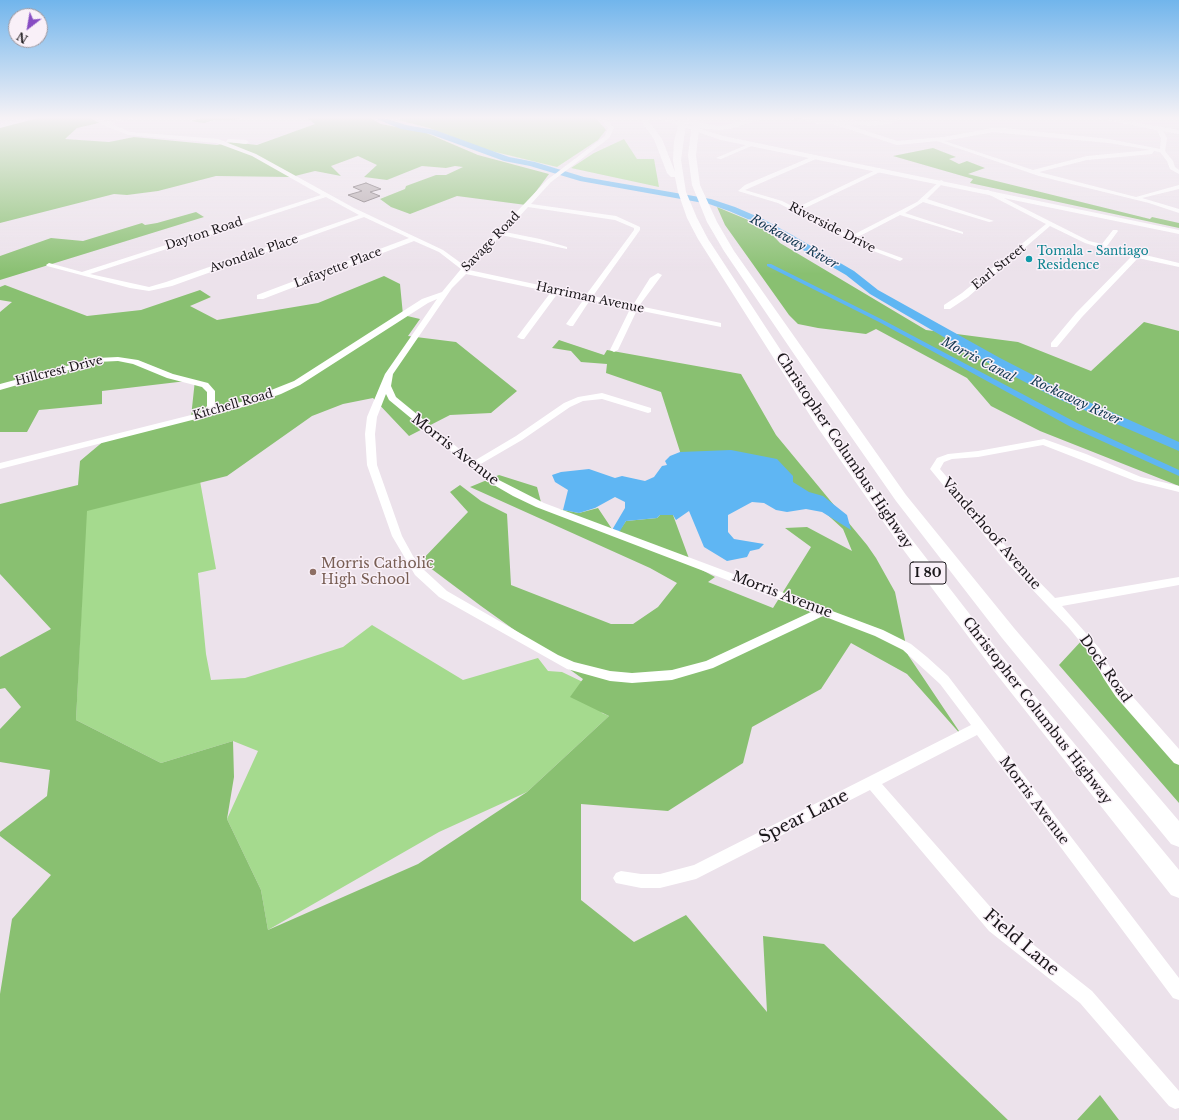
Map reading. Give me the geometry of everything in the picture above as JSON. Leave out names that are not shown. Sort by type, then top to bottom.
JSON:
[{"type":"highway","points":[[670,170],[671,173],[679,178]]},
{"type":"highway","name":"Christopher Columbus Highway","points":[[678,170],[681,189],[687,206],[703,239],[825,428],[901,536],[1004,672],[1179,888]]},
{"type":"highway","name":"Christopher Columbus Highway","points":[[694,170],[700,196],[708,215],[729,251],[901,498],[1052,687],[1179,837]]},
{"type":"main road","points":[[881,170],[1179,232]]},
{"type":"street","points":[[281,170],[364,215],[441,251],[464,270]]},
{"type":"street","name":"Savage Road","points":[[447,290],[464,270],[549,181],[562,170]]},
{"type":"street","name":"Riverside Drive","points":[[784,170],[747,186],[741,191],[780,202],[851,238],[900,259]]},
{"type":"street","points":[[796,210],[879,170]]},
{"type":"street","points":[[1027,170],[1136,198],[1179,211]]},
{"type":"street","points":[[1032,172],[1039,170]]},
{"type":"street","points":[[851,238],[923,200],[941,182]]},
{"type":"street","points":[[1136,198],[1179,187]]},
{"type":"street","points":[[986,191],[1050,224],[1103,247],[1179,265]]},
{"type":"street","name":"Dayton Road","points":[[82,274],[326,195]]},
{"type":"street","points":[[923,200],[990,221]]},
{"type":"street","points":[[527,205],[606,216],[627,222],[637,227],[637,230],[623,247],[570,324]]},
{"type":"street","points":[[899,214],[961,234]]},
{"type":"street","name":"Avondale Place","points":[[82,274],[142,289],[149,289],[169,284],[364,215]]},
{"type":"street","name":"Earl Street","points":[[947,307],[1050,224]]},
{"type":"street","points":[[1103,247],[1115,231]]},
{"type":"street","points":[[500,233],[538,240],[565,248]]},
{"type":"street","name":"Lafayette Place","points":[[260,297],[415,238]]},
{"type":"street","points":[[1054,345],[1079,315],[1136,256]]},
{"type":"street","points":[[49,265],[82,274]]},
{"type":"street","name":"Harriman Avenue","points":[[464,270],[718,325]]},
{"type":"street","points":[[614,350],[635,307],[658,275]]},
{"type":"street","points":[[447,290],[391,371],[373,411],[370,434],[372,464],[397,536],[409,558],[419,572],[443,594],[554,658],[578,668],[610,676],[632,678],[672,675],[709,665],[824,611]]},
{"type":"street","name":"Kitchell Road","points":[[0,466],[267,397],[289,387],[425,301],[447,290]]},
{"type":"street","points":[[521,337],[556,290]]},
{"type":"street","name":"Hillcrest Drive","points":[[0,386],[76,365],[108,359],[123,359],[135,362],[170,376],[205,385],[211,391],[211,412]]},
{"type":"street","name":"Morris Avenue","points":[[387,380],[388,391],[397,404],[473,465],[502,486],[540,505],[824,611],[879,633],[907,647],[944,680],[1179,992]]},
{"type":"street","points":[[473,465],[519,438],[567,405],[581,399],[595,396],[616,399],[648,410]]},
{"type":"street","name":"Vanderhoof Avenue","points":[[1053,603],[1012,560],[936,471],[937,464],[940,460],[951,456],[978,454],[1044,442],[1138,479],[1179,489]]},
{"type":"street","points":[[1053,603],[1179,581]]},
{"type":"street","name":"Dock Road","points":[[1053,603],[1096,652],[1108,675],[1120,693],[1179,759]]},
{"type":"street","name":"Spear Lane","points":[[621,878],[641,881],[660,880],[696,872],[980,727]]},
{"type":"street","name":"Field Lane","points":[[872,782],[995,925],[1086,997],[1175,1100]]},
{"type":"green space","points":[[0,170],[335,170],[341,176],[315,171],[291,177],[216,176],[158,191],[127,195],[114,194],[0,223]]},
{"type":"green space","points":[[371,170],[411,170],[387,180],[364,177]]},
{"type":"green space","points":[[456,170],[535,170],[549,174],[526,205],[457,196],[410,214],[391,207],[380,199],[405,189],[406,186],[436,175],[446,175]]},
{"type":"green space","points":[[581,170],[656,170],[659,187]]},
{"type":"green space","points":[[943,170],[979,170],[968,174],[1150,219],[1152,217],[1179,223],[1179,228],[970,183],[973,179]]},
{"type":"green space","points":[[717,207],[765,227],[780,243],[926,330],[1018,342],[1091,371],[1144,322],[1179,331],[1179,486],[1040,431],[991,406],[967,378],[876,329],[866,334],[798,324],[789,315],[725,225]]},
{"type":"green space","points":[[196,212],[204,217],[0,280],[0,256],[51,238],[83,241],[142,223],[145,225],[157,223]]},
{"type":"green space","points":[[384,276],[400,284],[403,315],[420,319],[408,336],[456,342],[517,391],[491,413],[450,415],[409,436],[373,398],[343,404],[312,416],[227,476],[87,511],[76,720],[161,763],[233,741],[234,777],[227,819],[261,890],[268,930],[418,864],[527,792],[609,716],[570,697],[583,679],[421,561],[468,512],[450,492],[460,485],[481,501],[507,514],[511,585],[611,624],[633,624],[658,607],[677,583],[650,568],[470,487],[499,475],[537,487],[542,506],[579,513],[598,508],[612,529],[619,531],[626,521],[657,518],[660,515],[673,515],[691,564],[715,577],[708,582],[773,608],[811,547],[785,528],[807,527],[852,551],[843,529],[819,507],[683,461],[661,392],[606,373],[607,364],[581,362],[571,351],[552,348],[559,340],[604,355],[607,350],[741,374],[776,435],[867,545],[876,558],[895,592],[908,655],[963,737],[907,674],[851,643],[821,689],[752,727],[743,763],[668,811],[581,804],[581,900],[634,942],[686,915],[767,1012],[763,936],[824,944],[1008,1120],[0,1120],[0,994],[12,919],[51,875],[0,836],[0,832],[47,796],[50,770],[0,762],[0,729],[21,707],[5,688],[0,689],[0,657],[51,629],[0,574],[0,504],[78,485],[80,461],[105,440],[191,417],[195,380],[102,391],[102,404],[39,410],[27,432],[0,432],[0,312],[12,302],[0,300],[0,287],[5,285],[87,316],[141,310],[200,290],[211,297],[190,306],[217,320],[318,303]]},
{"type":"green space","points":[[200,481],[216,569],[198,573],[206,654],[211,680],[245,678],[343,647],[372,625],[463,680],[538,658],[548,671],[562,672],[587,684],[602,713],[609,716],[527,792],[439,832],[268,930],[261,890],[227,819],[258,751],[233,741],[161,763],[76,720],[86,510]]},
{"type":"green space","points":[[1084,638],[1119,687],[1179,751],[1179,803],[1059,665]]},
{"type":"green space","points":[[1100,1095],[1119,1120],[1077,1120]]},
{"type":"water","points":[[731,450],[777,459],[793,476],[793,482],[809,492],[823,496],[847,515],[851,530],[822,512],[806,509],[787,512],[776,510],[764,503],[752,502],[728,515],[728,532],[734,539],[764,544],[759,549],[750,551],[747,557],[727,561],[704,547],[689,511],[676,520],[673,515],[660,515],[657,518],[626,521],[620,531],[612,530],[625,508],[625,502],[615,497],[595,508],[579,513],[563,510],[568,490],[555,482],[552,475],[561,472],[589,469],[615,478],[622,476],[645,481],[654,477],[662,466],[667,465],[665,461],[670,456],[680,452]]},
{"type":"building","points":[[366,183],[381,189],[370,192],[380,196],[364,202],[348,195],[362,191],[353,187]]},
{"type":"waterway","name":"Rockaway River","points":[[553,170],[583,179],[711,202],[760,221],[850,273],[874,292],[995,361],[1059,394],[1179,447]]},
{"type":"waterway","name":"Morris Canal","points":[[769,265],[881,321],[1074,425],[1179,473]]},
{"type":"place","name":"Tomala - Santiago Residence","points":[[1029,259]]},
{"type":"place","name":"Morris Catholic High School","points":[[313,572]]}]
